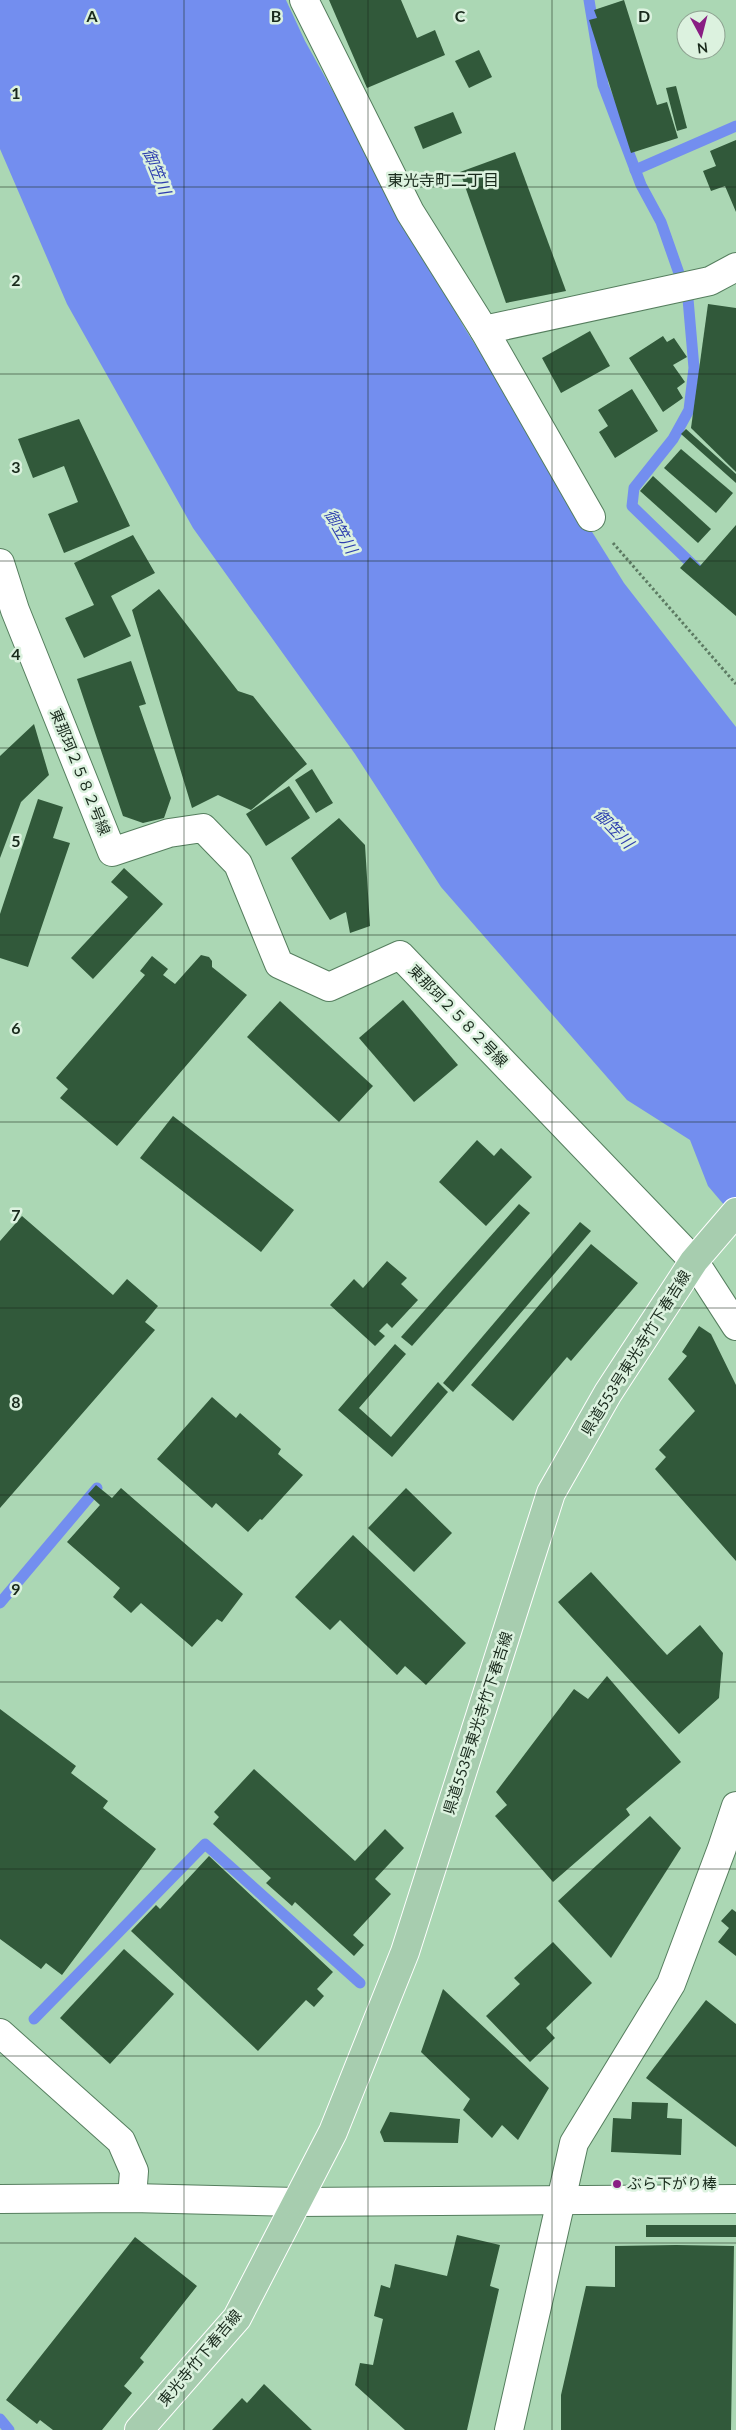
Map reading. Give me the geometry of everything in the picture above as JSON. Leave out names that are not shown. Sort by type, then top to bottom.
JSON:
[{"type":"main road","name":"県道553号東光寺竹下春吉線","points":[[297,2202],[332,2132],[404,1952],[551,1493],[608,1393],[694,1261],[736,1212]]},
{"type":"main road","name":"東光寺竹下春吉線","points":[[139,2430],[237,2318],[297,2202]]},
{"type":"street","points":[[304,0],[410,212],[484,330],[591,517]]},
{"type":"street","points":[[484,330],[710,281],[736,267]]},
{"type":"street","points":[[0,563],[7,617]]},
{"type":"street","name":"東那珂２５８２号線","points":[[7,617],[112,852],[169,833],[203,828],[238,864],[279,964],[329,987],[400,955],[694,1261]]},
{"type":"street","points":[[694,1261],[736,1326]]},
{"type":"street","points":[[509,2430],[574,2143],[671,1984],[736,1806]]},
{"type":"street","points":[[0,2033],[121,2141],[134,2171],[132,2198]]},
{"type":"street","points":[[0,2199],[132,2198],[297,2202],[736,2199]]},
{"type":"path","points":[[591,517],[736,684]]},
{"type":"water","name":"御笠川","points":[[0,0],[286,0],[305,41],[464,327],[624,583],[736,727],[736,1219],[708,1186],[690,1140],[627,1100],[441,887],[355,754],[193,528],[67,304],[0,149]]},
{"type":"building","points":[[329,0],[401,0],[417,38],[435,30],[445,55],[367,88]]},
{"type":"building","points":[[624,0],[657,105],[667,102],[678,138],[631,153],[589,20],[597,18],[594,10]]},
{"type":"building","points":[[479,50],[492,77],[469,88],[455,61]]},
{"type":"building","points":[[676,86],[687,128],[677,131],[666,88]]},
{"type":"building","points":[[453,112],[462,133],[423,149],[414,127]]},
{"type":"building","points":[[736,140],[736,212],[725,186],[711,191],[703,171],[716,166],[710,151]]},
{"type":"building","points":[[515,152],[566,291],[506,303],[460,172]]},
{"type":"building","points":[[708,304],[736,308],[736,472],[691,428]]},
{"type":"building","points":[[590,331],[610,366],[561,393],[542,358]]},
{"type":"building","points":[[663,336],[667,342],[674,338],[687,357],[673,365],[685,382],[677,388],[683,398],[663,412],[629,358]]},
{"type":"building","points":[[632,389],[658,431],[615,458],[599,432],[608,426],[598,410]]},
{"type":"building","points":[[79,419],[130,526],[64,553],[48,514],[78,502],[64,466],[33,478],[18,439]]},
{"type":"building","points":[[686,429],[736,474],[736,483],[681,434]]},
{"type":"building","points":[[681,449],[733,493],[716,513],[664,468]]},
{"type":"building","points":[[653,476],[711,529],[698,543],[640,491]]},
{"type":"building","points":[[736,525],[736,616],[680,568],[690,557],[700,566]]},
{"type":"building","points":[[133,535],[155,573],[111,596],[131,636],[84,658],[65,618],[94,605],[74,563]]},
{"type":"building","points":[[159,589],[238,691],[253,696],[307,764],[251,810],[218,795],[192,808],[132,610]]},
{"type":"building","points":[[131,661],[146,704],[139,706],[171,798],[164,818],[143,823],[123,816],[77,679]]},
{"type":"building","points":[[34,724],[49,775],[21,802],[0,858],[0,756]]},
{"type":"building","points":[[312,769],[333,803],[316,813],[295,780]]},
{"type":"building","points":[[289,786],[310,818],[266,846],[246,814]]},
{"type":"building","points":[[38,799],[63,807],[53,838],[70,843],[28,967],[0,958],[0,914]]},
{"type":"building","points":[[339,818],[365,845],[370,926],[350,933],[346,912],[330,920],[291,858]]},
{"type":"building","points":[[124,868],[163,904],[93,979],[71,958],[128,897],[111,882]]},
{"type":"building","points":[[201,955],[209,957],[212,961],[212,967],[247,995],[117,1146],[60,1098],[68,1089],[56,1078],[145,975],[140,971],[152,956],[168,969],[163,975],[175,984]]},
{"type":"building","points":[[403,1000],[458,1065],[414,1102],[359,1038]]},
{"type":"building","points":[[280,1001],[373,1086],[339,1122],[247,1037]]},
{"type":"building","points":[[173,1116],[294,1210],[261,1252],[140,1158]]},
{"type":"building","points":[[477,1140],[494,1156],[501,1148],[532,1177],[486,1226],[439,1182]]},
{"type":"building","points":[[519,1204],[530,1213],[412,1346],[401,1337]]},
{"type":"building","points":[[22,1216],[113,1295],[127,1279],[158,1306],[145,1322],[155,1330],[0,1508],[0,1241]]},
{"type":"building","points":[[580,1222],[591,1231],[453,1392],[443,1383]]},
{"type":"building","points":[[591,1244],[638,1283],[571,1361],[567,1357],[513,1421],[471,1385]]},
{"type":"building","points":[[387,1261],[407,1278],[401,1284],[418,1300],[392,1328],[387,1323],[379,1331],[385,1336],[375,1346],[330,1305],[354,1279],[363,1288]]},
{"type":"building","points":[[699,1326],[711,1334],[736,1385],[736,1561],[655,1469],[666,1457],[659,1450],[695,1411],[668,1379],[687,1356],[682,1352]]},
{"type":"building","points":[[395,1344],[406,1354],[359,1408],[391,1437],[438,1382],[448,1392],[392,1457],[338,1410]]},
{"type":"building","points":[[212,1397],[236,1418],[240,1413],[281,1449],[278,1454],[303,1475],[262,1520],[260,1519],[248,1532],[216,1503],[212,1508],[157,1459]]},
{"type":"building","points":[[96,1485],[112,1498],[121,1488],[243,1594],[222,1622],[217,1619],[192,1647],[141,1603],[131,1613],[113,1597],[120,1588],[67,1542],[100,1505],[88,1494]]},
{"type":"building","points":[[406,1488],[452,1533],[414,1572],[368,1528]]},
{"type":"building","points":[[353,1535],[466,1643],[426,1685],[405,1666],[397,1675],[340,1620],[330,1630],[295,1597]]},
{"type":"building","points":[[591,1572],[667,1655],[700,1625],[723,1653],[719,1698],[679,1734],[558,1602]]},
{"type":"building","points":[[607,1676],[681,1762],[626,1809],[630,1815],[553,1882],[495,1816],[507,1805],[496,1792],[574,1689],[588,1699]]},
{"type":"building","points":[[0,1709],[76,1766],[71,1773],[108,1801],[103,1808],[156,1849],[62,1975],[46,1963],[41,1969],[0,1939]]},
{"type":"building","points":[[254,1769],[355,1861],[385,1829],[404,1848],[375,1879],[391,1894],[353,1935],[364,1945],[354,1956],[295,1902],[292,1906],[266,1883],[271,1878],[213,1824],[219,1817],[214,1812]]},
{"type":"building","points":[[650,1816],[681,1848],[611,1958],[558,1901]]},
{"type":"building","points":[[209,1856],[333,1972],[317,1989],[324,1996],[314,2007],[306,2000],[258,2051],[131,1931],[156,1905],[160,1909]]},
{"type":"building","points":[[732,1909],[736,1912],[736,1956],[718,1942],[729,1928],[721,1921]]},
{"type":"building","points":[[553,1942],[592,1983],[546,2028],[555,2038],[530,2062],[486,2016],[520,1984],[514,1978]]},
{"type":"building","points":[[124,1949],[174,1994],[110,2064],[60,2018]]},
{"type":"building","points":[[443,1989],[549,2088],[518,2140],[502,2125],[492,2138],[463,2110],[470,2099],[421,2052]]},
{"type":"building","points":[[706,2000],[736,2024],[736,2147],[646,2078]]},
{"type":"building","points":[[632,2102],[668,2103],[667,2118],[682,2119],[681,2155],[611,2152],[613,2118],[631,2119]]},
{"type":"building","points":[[390,2112],[460,2119],[458,2143],[384,2142],[380,2132]]},
{"type":"building","points":[[646,2225],[736,2225],[736,2237],[646,2237]]},
{"type":"building","points":[[457,2235],[500,2245],[490,2286],[499,2289],[467,2430],[405,2430],[355,2385],[360,2363],[373,2365],[383,2319],[374,2316],[381,2285],[390,2288],[395,2264],[447,2276]]},
{"type":"building","points":[[135,2237],[197,2286],[140,2358],[144,2362],[124,2386],[132,2393],[102,2430],[53,2430],[40,2420],[37,2424],[6,2400]]},
{"type":"building","points":[[615,2246],[734,2246],[731,2430],[561,2430],[561,2395],[586,2286],[615,2287]]},
{"type":"building","points":[[264,2384],[312,2430],[212,2430],[242,2398],[247,2403]]},
{"type":"waterway","points":[[589,0],[603,85],[641,185],[661,222],[688,299],[694,368],[689,410],[673,439],[634,488],[632,506],[697,569]]},
{"type":"waterway","points":[[635,170],[736,126]]},
{"type":"waterway","points":[[0,1603],[97,1488]]},
{"type":"waterway","points":[[34,2019],[205,1844],[360,1983]]},
{"type":"waterway","points":[[0,2419],[9,2430]]},
{"type":"place","name":"ぶら下がり棒","points":[[617,2184]]},
{"type":"district","name":"東光寺町二丁目","points":[[443,180]]}]
